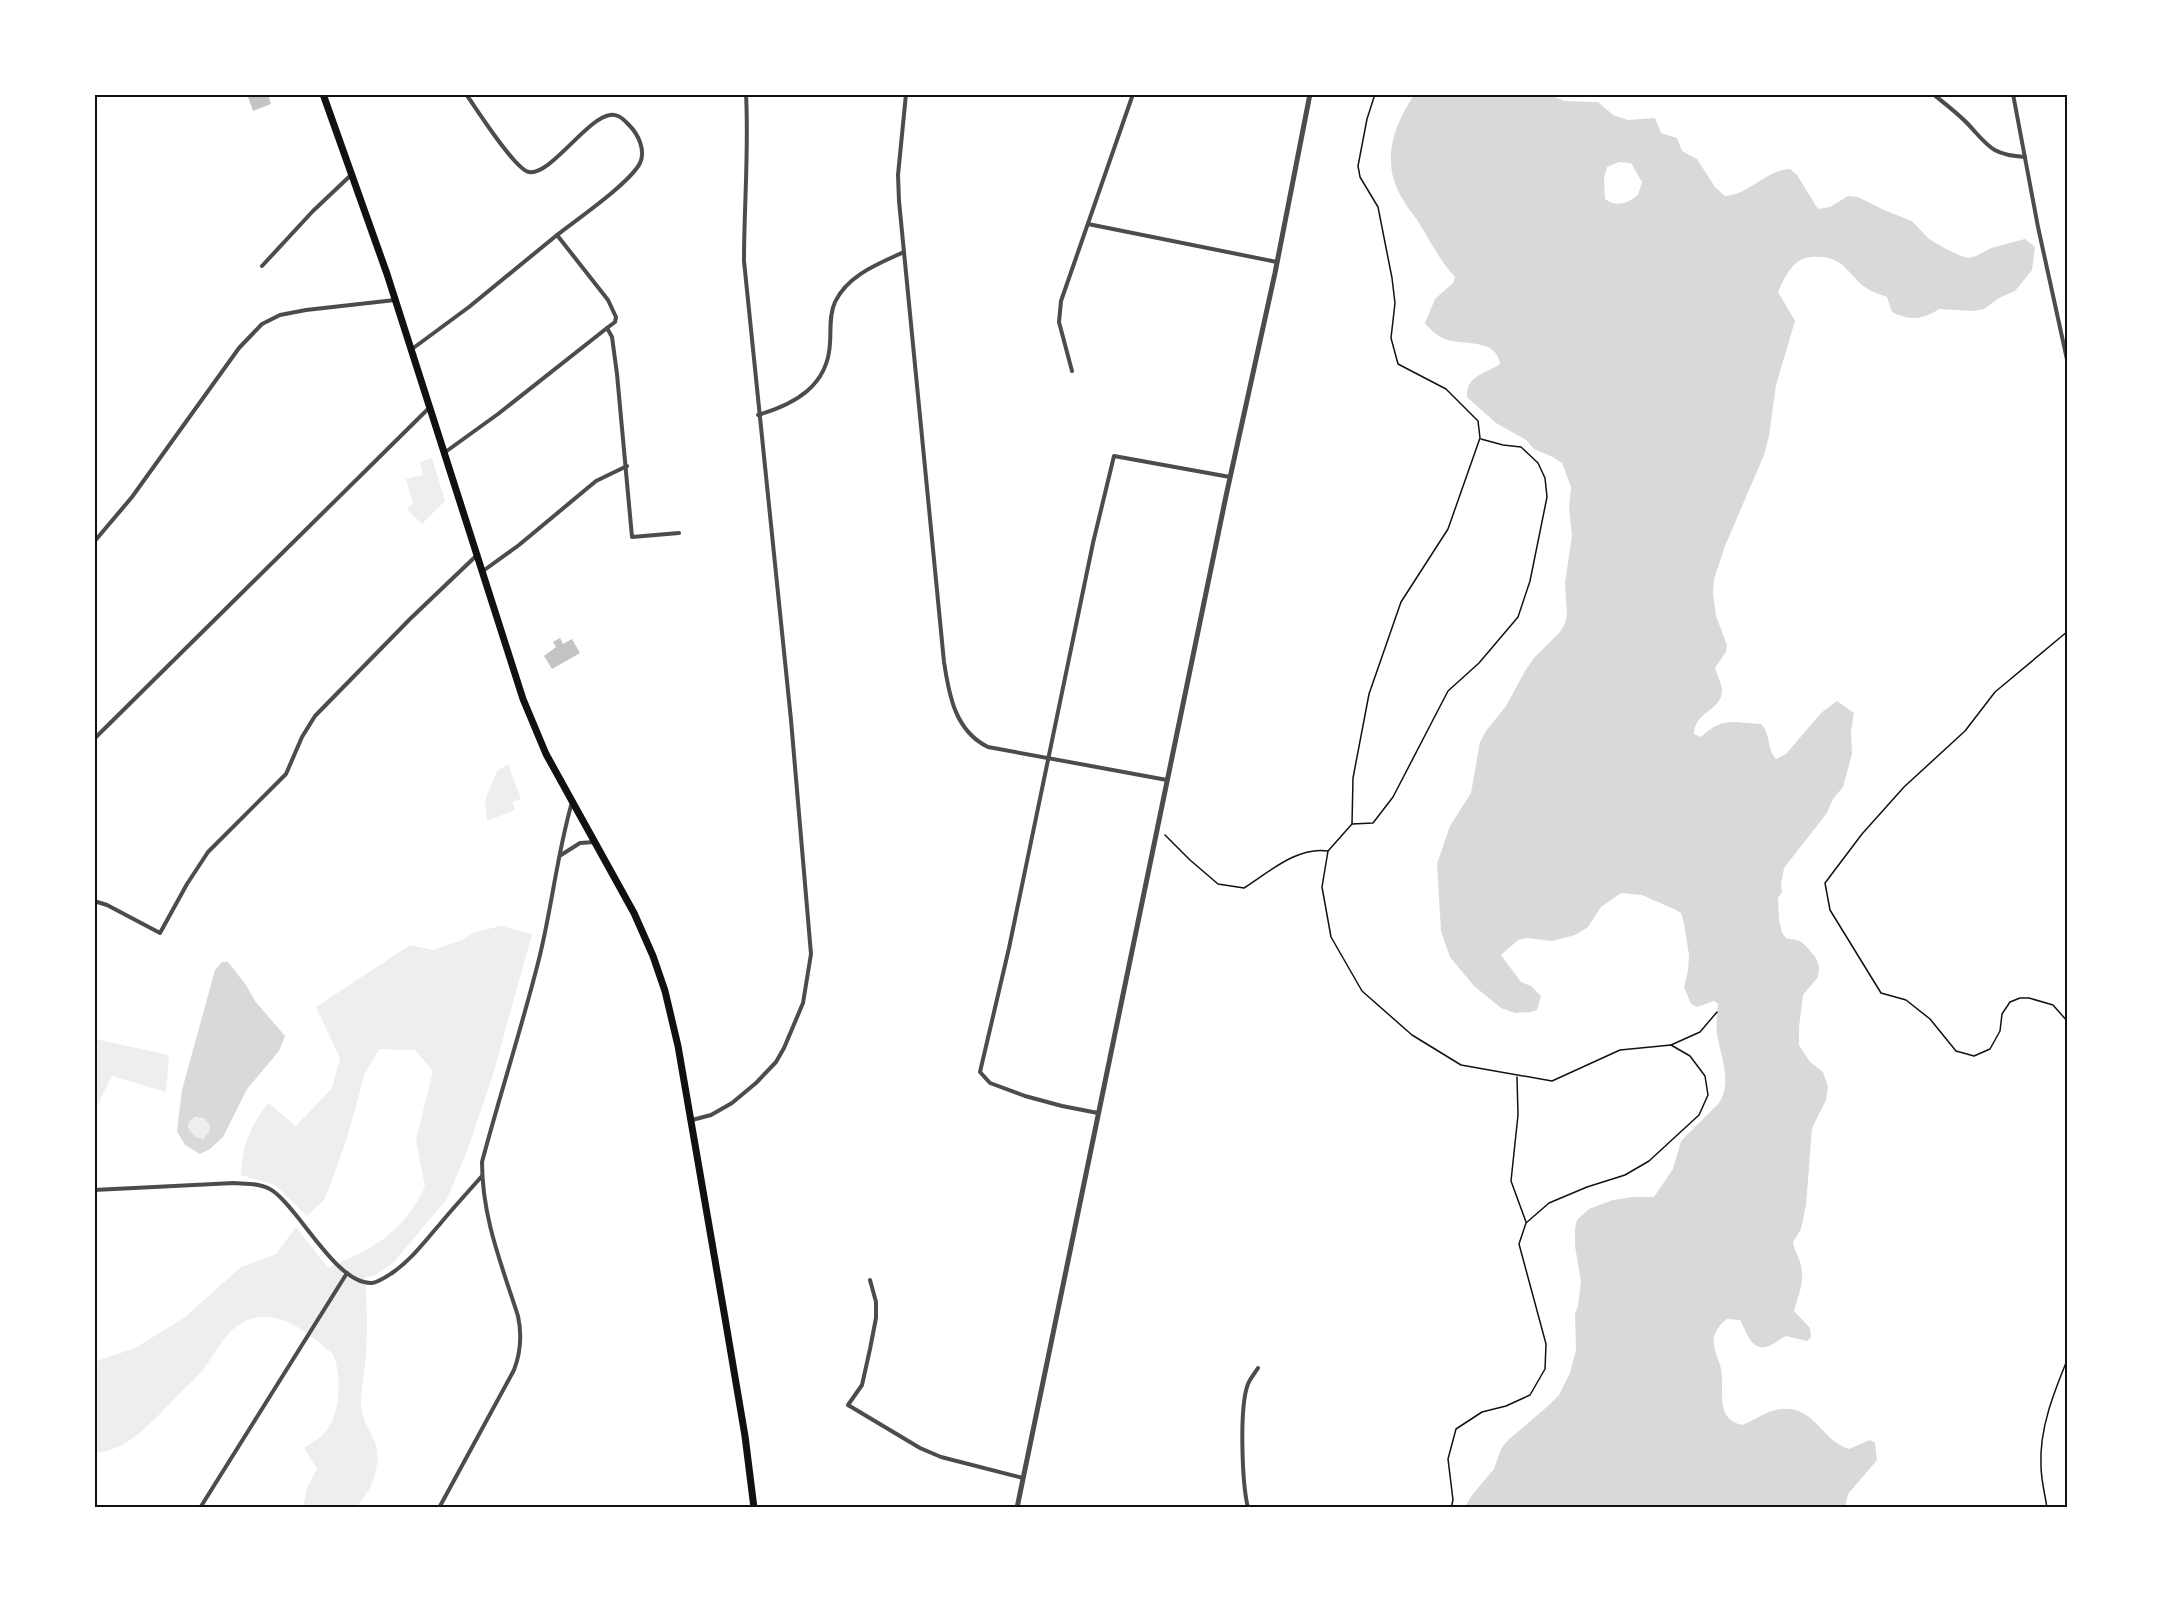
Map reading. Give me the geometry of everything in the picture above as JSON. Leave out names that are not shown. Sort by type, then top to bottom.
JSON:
[{"type":"main road","points":[[323,94],[395,300],[523,699],[546,754],[634,913],[665,991],[678,1045],[691,1120],[740,1406],[754,1508]]},
{"type":"street","points":[[411,350],[469,307],[622,183],[635,170],[642,156],[639,137],[618,115],[610,115],[592,126],[554,160],[538,170],[526,172],[509,155],[466,94]]},
{"type":"street","points":[[691,1120],[711,1115],[732,1103],[776,1062],[803,1003],[811,954],[791,720],[744,261],[748,120],[746,94]]},
{"type":"street","points":[[906,94],[898,189],[944,662],[950,698],[964,728],[983,745],[996,750],[1048,757],[1167,780]]},
{"type":"street","points":[[1072,371],[1061,330],[1059,308],[1133,94]]},
{"type":"street","points":[[1017,1508],[1310,94]]},
{"type":"street","points":[[1933,94],[1966,122],[1984,144],[2010,156],[2025,157]]},
{"type":"street","points":[[2013,94],[2067,364]]},
{"type":"street","points":[[262,266],[313,211],[352,174]]},
{"type":"street","points":[[1088,224],[1277,262]]},
{"type":"street","points":[[444,453],[498,414],[615,322],[616,317],[608,300],[557,235]]},
{"type":"street","points":[[758,415],[793,402],[813,387],[823,372],[829,356],[831,315],[834,303],[858,275],[904,252]]},
{"type":"street","points":[[95,540],[132,498],[239,348],[262,324],[280,315],[306,310],[395,300]]},
{"type":"street","points":[[607,328],[612,337],[627,466],[632,537],[680,533]]},
{"type":"street","points":[[94,739],[429,407]]},
{"type":"street","points":[[1099,1113],[1062,1107],[1025,1096],[990,1083],[980,1072],[1010,948],[1093,543],[1114,456],[1230,477]]},
{"type":"street","points":[[482,572],[519,545],[596,481],[627,466]]},
{"type":"street","points":[[94,901],[108,905],[160,933],[208,852],[286,774],[302,737],[315,716],[410,619],[477,556]]},
{"type":"street","points":[[439,1508],[514,1370],[521,1348],[518,1316],[485,1211],[482,1162],[539,958],[563,835],[572,802]]},
{"type":"street","points":[[560,855],[579,843],[595,842]]},
{"type":"street","points":[[94,1190],[234,1183],[267,1188],[274,1191],[287,1204],[331,1258],[347,1273],[359,1280],[373,1283],[393,1273],[426,1241],[482,1176]]},
{"type":"street","points":[[200,1508],[347,1273]]},
{"type":"street","points":[[870,1280],[876,1302],[876,1318],[862,1385],[848,1405],[920,1448],[941,1457],[1023,1478]]},
{"type":"street","points":[[1248,1508],[1244,1486],[1244,1415],[1248,1384],[1258,1368]]},
{"type":"path","points":[[1375,94],[1366,119],[1358,166],[1360,177],[1378,207],[1395,303],[1391,338],[1398,364],[1446,389],[1479,421],[1480,438],[1448,529],[1401,603],[1369,694],[1353,778],[1352,824],[1328,851],[1322,887],[1331,937],[1362,991],[1412,1035],[1461,1065],[1552,1081],[1620,1050],[1671,1045],[1700,1032],[1717,1012]]},
{"type":"path","points":[[1352,824],[1373,823],[1393,797],[1448,691],[1479,663],[1518,617],[1530,581],[1547,497],[1545,478],[1538,463],[1521,447],[1503,445],[1480,438]]},
{"type":"path","points":[[2067,631],[1995,692],[1965,731],[1904,787],[1869,826],[1825,884],[1830,910],[1881,993],[1906,1000],[1930,1019],[1956,1051],[1974,1056],[1990,1049],[2000,1030],[2002,1014],[2010,1002],[2020,998],[2053,1005],[2067,1022]]},
{"type":"path","points":[[1165,834],[1218,884],[1245,888],[1290,859],[1316,850],[1328,851]]},
{"type":"path","points":[[1451,1508],[1453,1500],[1448,1460],[1456,1429],[1482,1412],[1506,1406],[1530,1395],[1545,1370],[1546,1344],[1519,1244],[1526,1223],[1549,1203],[1587,1187],[1625,1175],[1650,1161],[1699,1115],[1708,1095],[1706,1076],[1690,1056],[1671,1045]]},
{"type":"path","points":[[1517,1075],[1518,1114],[1511,1181],[1526,1223]]},
{"type":"path","points":[[2047,1508],[2041,1465],[2043,1437],[2050,1403],[2067,1358]]},
{"type":"shaded area","points":[[1547,94],[1565,101],[1598,102],[1613,115],[1628,120],[1655,118],[1661,133],[1677,138],[1682,151],[1697,159],[1715,187],[1725,196],[1742,192],[1781,170],[1790,169],[1797,175],[1818,209],[1830,207],[1848,196],[1858,197],[1912,221],[1929,239],[1961,256],[1969,258],[1991,248],[2025,239],[2035,247],[2032,270],[2015,291],[1999,298],[1984,309],[1974,311],[1939,309],[1916,318],[1892,312],[1887,297],[1865,287],[1835,260],[1811,257],[1794,265],[1778,292],[1795,321],[1776,385],[1769,436],[1764,455],[1725,546],[1714,579],[1713,594],[1716,616],[1727,645],[1726,652],[1715,668],[1722,691],[1717,703],[1698,721],[1694,734],[1701,737],[1716,726],[1729,722],[1761,724],[1776,759],[1786,754],[1821,713],[1837,701],[1854,713],[1851,732],[1852,754],[1843,787],[1833,799],[1827,813],[1784,868],[1782,892],[1778,898],[1782,933],[1786,938],[1800,941],[1806,946],[1816,958],[1819,967],[1818,977],[1803,995],[1799,1045],[1810,1062],[1823,1072],[1828,1087],[1826,1100],[1812,1128],[1806,1205],[1801,1229],[1793,1242],[1802,1272],[1801,1289],[1794,1311],[1810,1328],[1811,1337],[1807,1341],[1786,1336],[1769,1346],[1758,1346],[1750,1340],[1740,1320],[1727,1319],[1717,1329],[1714,1337],[1722,1377],[1722,1402],[1727,1417],[1733,1422],[1742,1425],[1776,1410],[1793,1410],[1811,1418],[1839,1445],[1849,1449],[1870,1440],[1875,1443],[1877,1460],[1848,1494],[1845,1507],[1465,1507],[1494,1469],[1501,1449],[1507,1441],[1559,1395],[1570,1373],[1576,1350],[1575,1314],[1581,1282],[1575,1246],[1577,1220],[1589,1209],[1613,1200],[1654,1197],[1673,1169],[1681,1141],[1719,1103],[1723,1095],[1725,1077],[1717,1033],[1718,1004],[1714,1001],[1697,1007],[1691,1004],[1684,987],[1689,955],[1684,923],[1681,913],[1674,909],[1642,895],[1621,893],[1601,907],[1588,927],[1575,935],[1552,941],[1527,938],[1518,940],[1501,955],[1521,982],[1531,986],[1541,996],[1537,1010],[1531,1012],[1515,1013],[1501,1008],[1474,986],[1450,957],[1441,931],[1437,864],[1450,826],[1471,793],[1480,742],[1506,706],[1534,658],[1560,632],[1565,623],[1567,615],[1565,583],[1572,535],[1569,508],[1571,487],[1562,463],[1534,449],[1526,440],[1496,423],[1467,397],[1473,380],[1500,364],[1493,350],[1480,344],[1445,339],[1425,323],[1435,299],[1453,283],[1455,277],[1441,260],[1406,205],[1392,174],[1391,160],[1395,134],[1414,95]],"holes":[[[1619,162],[1631,163],[1642,182],[1638,195],[1618,204],[1605,199],[1604,178],[1607,167]]]},
{"type":"shaded area","points":[[432,458],[445,501],[422,524],[407,509],[413,504],[406,479],[423,475],[420,462]]},
{"type":"shaded area","points":[[508,764],[521,799],[512,802],[515,810],[487,821],[485,800],[497,771]]},
{"type":"shaded area","points":[[501,926],[532,934],[492,1078],[467,1151],[447,1199],[393,1263],[374,1276],[365,1277],[367,1344],[361,1405],[378,1455],[373,1481],[360,1502],[356,1507],[303,1507],[307,1488],[317,1469],[304,1448],[321,1436],[331,1423],[337,1404],[338,1373],[333,1354],[321,1344],[296,1326],[270,1317],[256,1317],[243,1322],[229,1333],[198,1375],[140,1433],[118,1447],[95,1453],[94,1354],[97,1361],[135,1348],[184,1318],[241,1267],[276,1254],[296,1227],[328,1268],[373,1246],[407,1217],[425,1187],[416,1140],[433,1071],[415,1050],[379,1049],[365,1073],[347,1138],[324,1200],[307,1216],[275,1185],[241,1175],[245,1145],[256,1120],[268,1103],[296,1126],[332,1088],[340,1058],[316,1007],[410,945],[433,950],[462,940],[475,932]]},
{"type":"shaded area","points":[[222,962],[228,962],[255,1001],[285,1036],[279,1051],[247,1089],[223,1137],[210,1149],[200,1154],[185,1145],[177,1131],[182,1090],[215,970]],"holes":[[[195,1117],[204,1118],[210,1125],[209,1132],[203,1139],[195,1137],[188,1128],[189,1122]]]},
{"type":"shaded area","points":[[95,1039],[169,1055],[166,1092],[112,1076],[95,1110]]},
{"type":"shaded area","points":[[199,1117],[207,1120],[210,1128],[207,1136],[199,1139],[191,1136],[188,1128],[191,1120]]},
{"type":"building","points":[[247,94],[268,94],[271,104],[253,111]]},
{"type":"building","points":[[560,638],[563,644],[572,639],[580,653],[552,669],[544,656],[556,647],[553,642]]}]
